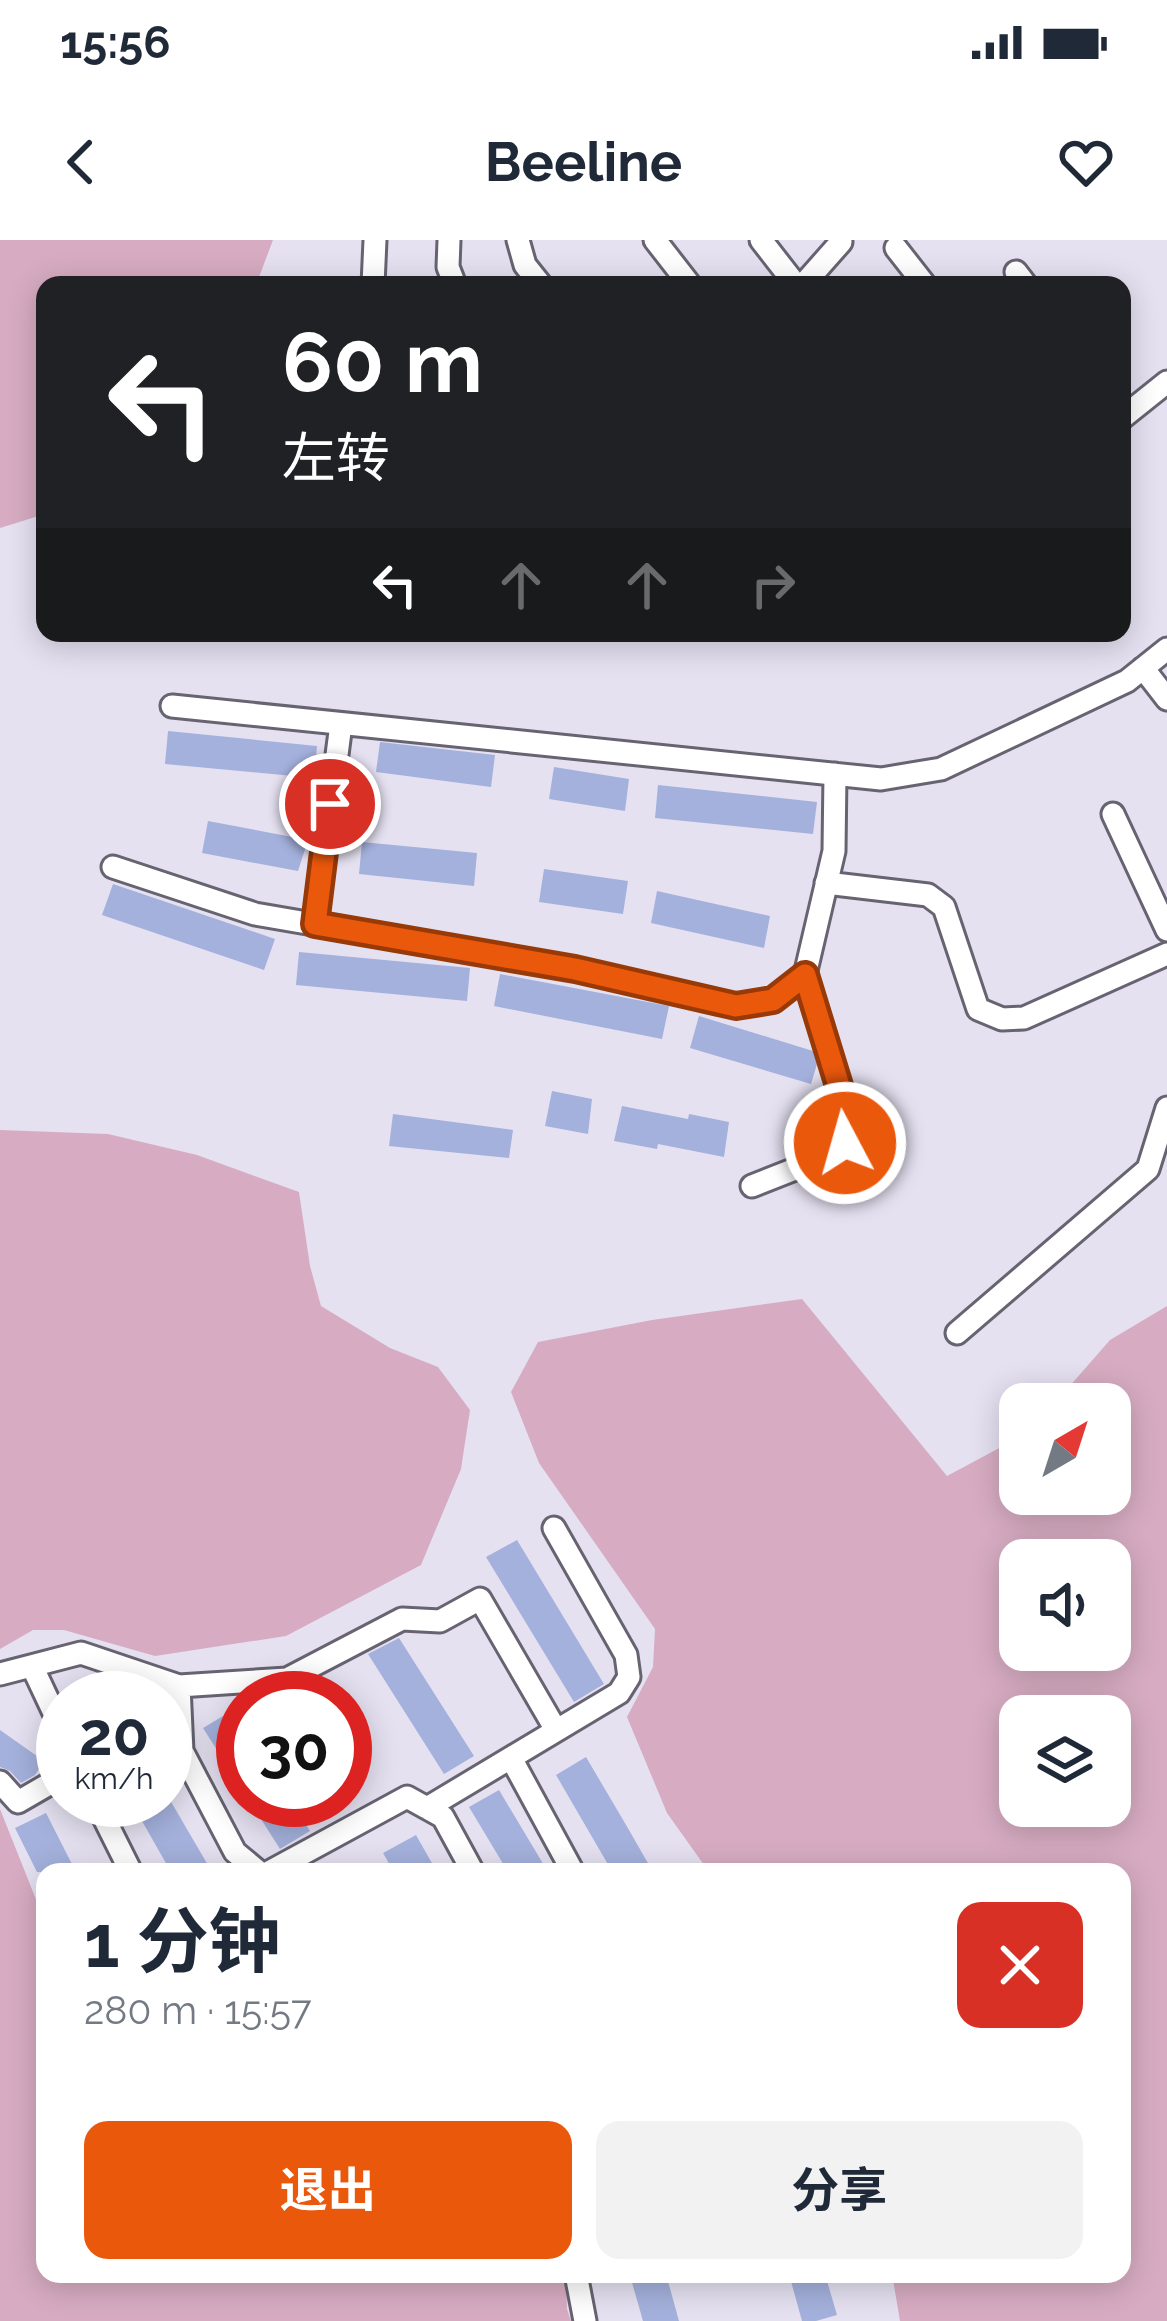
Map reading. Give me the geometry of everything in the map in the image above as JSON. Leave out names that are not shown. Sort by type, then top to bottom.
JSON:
[{"type":"street","points":[[373,276],[375,240]]},
{"type":"street","points":[[449,240],[452,276]]},
{"type":"street","points":[[518,240],[524,266],[533,276]]},
{"type":"street","points":[[655,240],[683,276]]},
{"type":"street","points":[[809,276],[841,242]]},
{"type":"street","points":[[774,245],[794,276]]},
{"type":"street","points":[[896,248],[918,276]]},
{"type":"street","points":[[1131,406],[1167,382]]},
{"type":"street","points":[[172,706],[881,779],[941,769],[1127,681],[1167,649]]},
{"type":"street","points":[[1143,668],[1167,699]]},
{"type":"street","points":[[315,924],[341,724]]},
{"type":"street","points":[[752,1186],[823,1158],[845,1143],[844,1102],[805,975],[834,850],[835,774]]},
{"type":"street","points":[[1113,814],[1167,930]]},
{"type":"street","points":[[112,867],[255,914],[575,969],[736,1006],[773,1000],[805,975]]},
{"type":"street","points":[[826,883],[928,895],[944,907],[978,1009],[1002,1019],[1024,1018],[1167,955]]},
{"type":"street","points":[[957,1333],[1148,1169],[1167,1108]]},
{"type":"street","points":[[427,1808],[619,1693],[629,1677],[626,1655],[554,1528]]},
{"type":"street","points":[[192,1685],[287,1679],[402,1619],[440,1622],[480,1600],[556,1730]]},
{"type":"street","points":[[0,1674],[81,1653],[134,1671]]},
{"type":"street","points":[[32,1666],[36,1675]]},
{"type":"street","points":[[511,1758],[568,1863]]},
{"type":"street","points":[[192,1770],[235,1852],[248,1863]]},
{"type":"street","points":[[0,1782],[18,1802],[36,1792]]},
{"type":"street","points":[[286,1863],[407,1797],[442,1817],[468,1863]]},
{"type":"street","points":[[108,1827],[126,1863]]},
{"type":"street","points":[[578,2283],[585,2321]]},
{"type":"shaded area","points":[[0,240],[273,240],[259,276],[36,276],[36,517],[0,528]]},
{"type":"shaded area","points":[[0,1130],[108,1134],[197,1155],[299,1192],[321,1306],[390,1348],[438,1367],[470,1410],[461,1469],[421,1565],[286,1636],[155,1656],[64,1630],[33,1630],[0,1649]]},
{"type":"shaded area","points":[[802,1299],[947,1476],[999,1448],[999,1515],[1131,1515],[1131,1383],[1072,1383],[1110,1340],[1167,1306],[1167,2321],[900,2321],[894,2283],[1131,2283],[1131,1863],[703,1863],[667,1813],[627,1717],[653,1667],[655,1629],[539,1463],[511,1392],[538,1342]]},
{"type":"shaded area","points":[[0,1809],[36,1899],[36,2283],[566,2283],[571,2321],[0,2321]]},
{"type":"building","points":[[168,731],[317,746],[314,778],[165,764]]},
{"type":"building","points":[[380,742],[495,755],[491,787],[376,772]]},
{"type":"building","points":[[554,767],[629,779],[625,811],[549,799]]},
{"type":"building","points":[[658,785],[817,802],[813,834],[655,818]]},
{"type":"building","points":[[208,821],[308,840],[298,871],[202,853]]},
{"type":"building","points":[[362,842],[477,853],[474,886],[359,874]]},
{"type":"building","points":[[544,869],[628,881],[623,914],[539,902]]},
{"type":"building","points":[[113,884],[275,939],[264,970],[102,915]]},
{"type":"building","points":[[657,891],[770,916],[764,948],[651,923]]},
{"type":"building","points":[[299,952],[470,968],[467,1001],[296,985]]},
{"type":"building","points":[[500,974],[669,1006],[662,1039],[494,1006]]},
{"type":"building","points":[[699,1016],[813,1051],[817,1064],[811,1084],[690,1048]]},
{"type":"building","points":[[552,1091],[592,1099],[588,1134],[545,1126]]},
{"type":"building","points":[[622,1106],[729,1122],[724,1157],[614,1141]]},
{"type":"building","points":[[393,1114],[513,1130],[509,1158],[389,1146]]},
{"type":"building","points":[[517,1540],[604,1684],[574,1702],[486,1557]]},
{"type":"building","points":[[399,1638],[474,1756],[444,1774],[368,1654]]},
{"type":"building","points":[[216,1720],[216,1748],[203,1728]]},
{"type":"building","points":[[0,1730],[36,1755],[36,1773],[21,1783],[0,1767]]},
{"type":"building","points":[[586,1757],[648,1863],[607,1863],[556,1775]]},
{"type":"building","points":[[499,1790],[543,1863],[503,1863],[469,1807]]},
{"type":"building","points":[[36,1818],[36,1827],[53,1827],[71,1863],[36,1863],[36,1870],[15,1828]]},
{"type":"building","points":[[145,1827],[186,1827],[207,1863],[166,1863]]},
{"type":"building","points":[[266,1827],[307,1827],[310,1831],[280,1849]]},
{"type":"building","points":[[416,1835],[432,1863],[389,1863],[383,1853]]},
{"type":"building","points":[[632,2283],[668,2283],[679,2321],[643,2321]]},
{"type":"building","points":[[791,2283],[828,2283],[837,2315],[802,2321]]},
{"type":"route","points":[[330,804],[315,924],[575,969],[736,1006],[773,1000],[805,975],[844,1102],[845,1143]]}]
